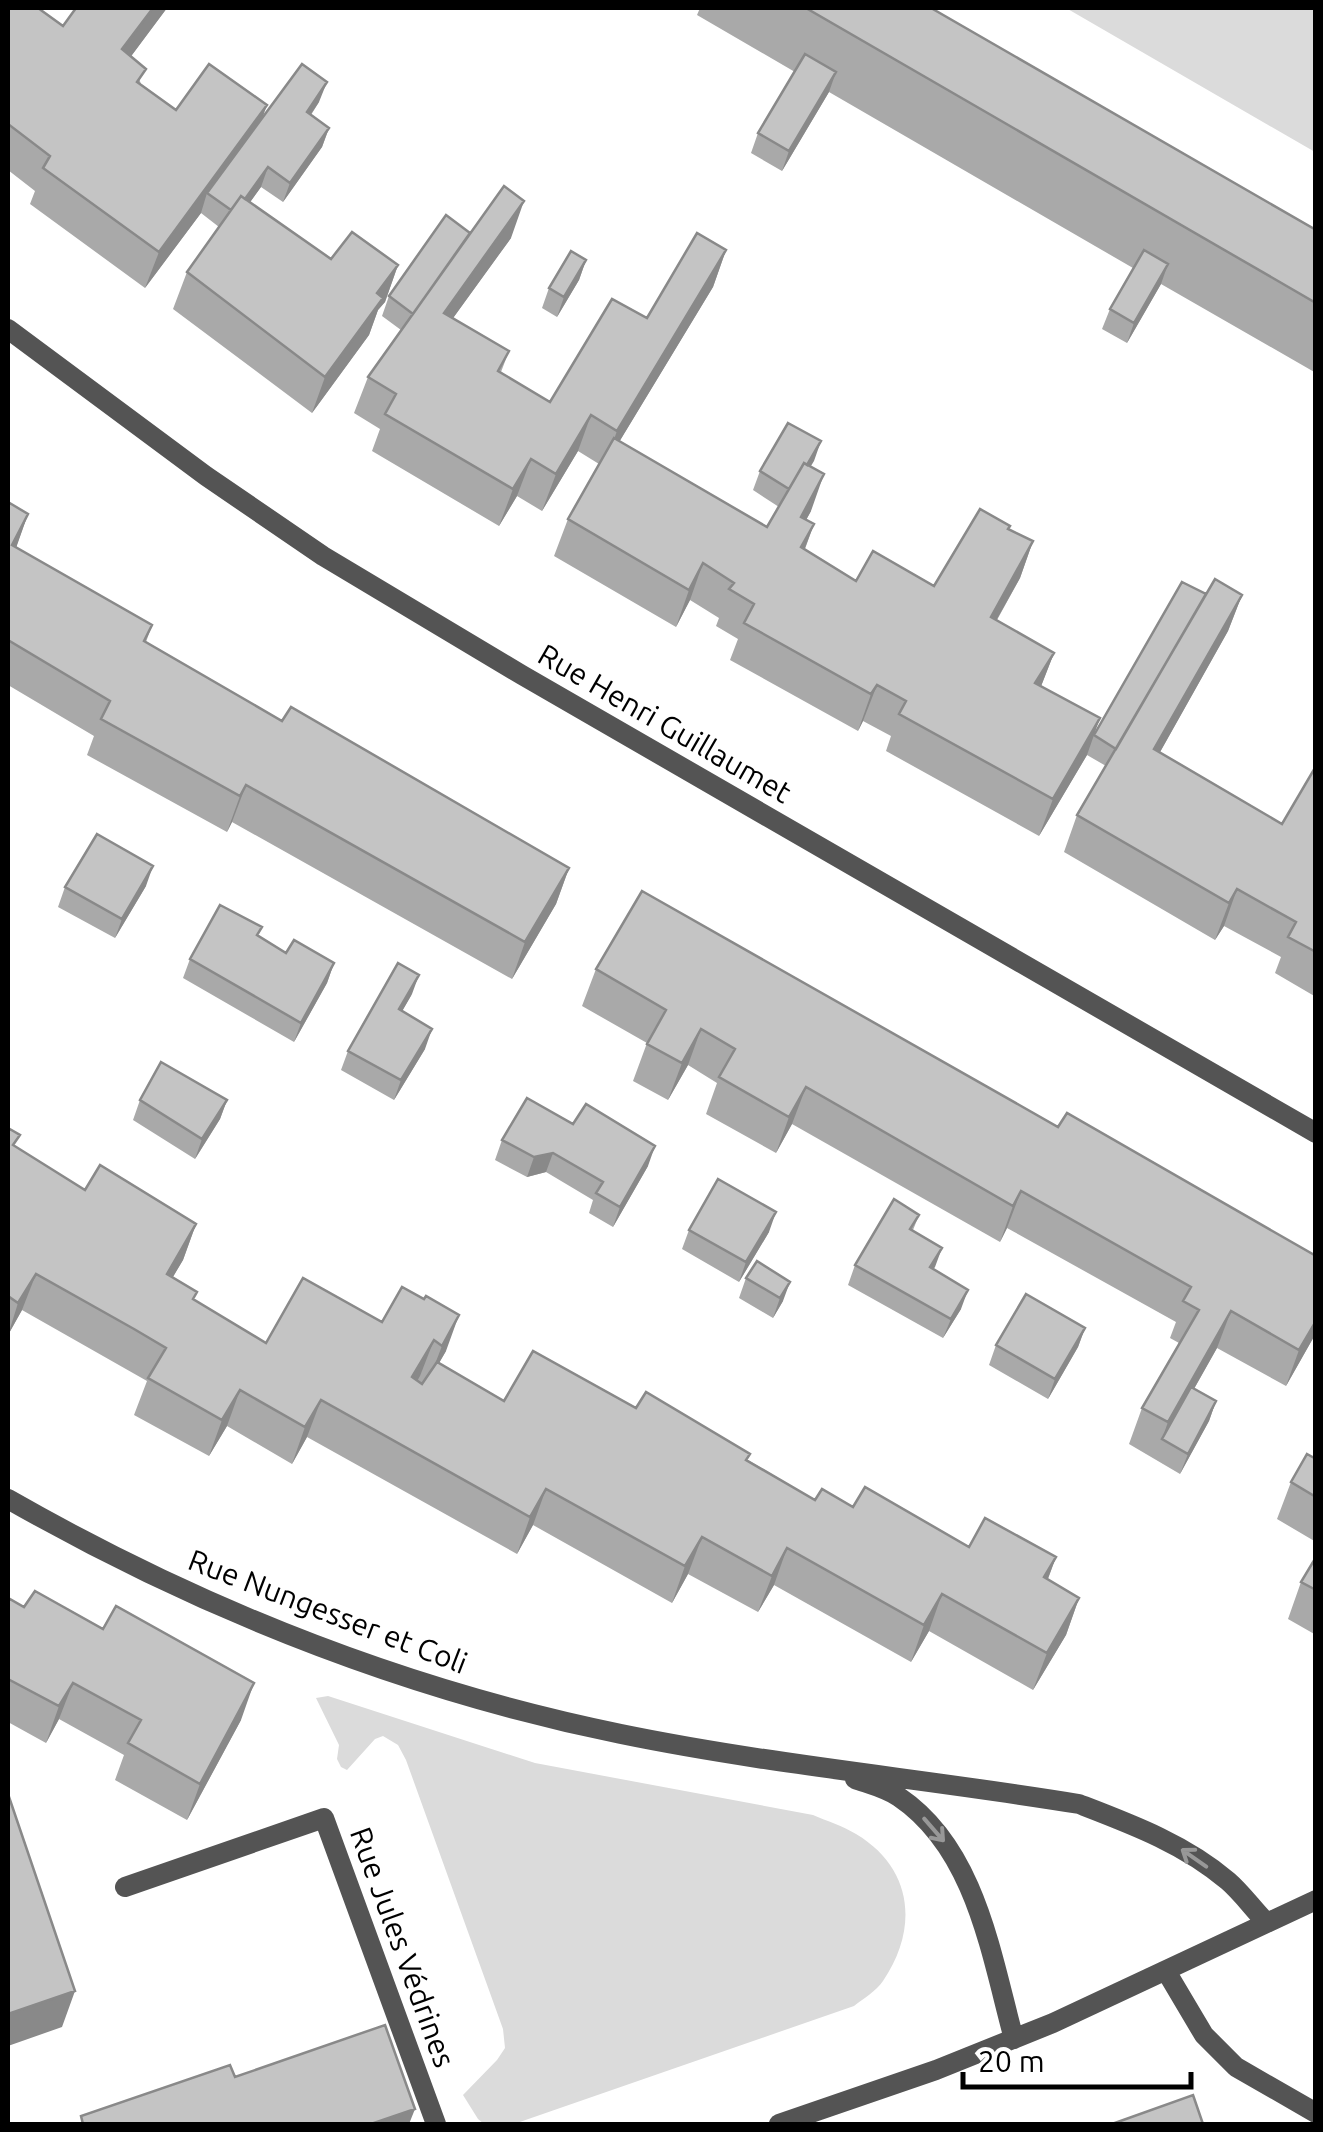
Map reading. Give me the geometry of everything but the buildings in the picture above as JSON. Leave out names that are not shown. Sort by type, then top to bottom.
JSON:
[{"type":"street","name":"Rue Henri Guillaumet","points":[[8,329],[206,476],[340,566],[1316,1133]]},
{"type":"street","name":"Rue Nungesser et Coli","points":[[8,1499],[165,1582],[343,1655],[440,1689],[622,1735],[1079,1804],[1178,1847],[1228,1882],[1266,1922]]},
{"type":"street","name":"Rue Nungesser et Coli","points":[[821,1766],[896,1794],[942,1837],[978,1907],[1014,2039]]},
{"type":"street","name":"Rue Jules Védrines","points":[[125,1888],[324,1818],[436,2124]]},
{"type":"street","points":[[1266,1922],[1316,1888]]},
{"type":"street","points":[[779,2124],[1014,2039],[1316,1900]]},
{"type":"street","points":[[1166,1971],[1204,2036],[1236,2066],[1316,2113]]},
{"type":"shaded area","points":[[1066,8],[1315,8],[1315,152]]},
{"type":"shaded area","points":[[328,1696],[535,1763],[813,1815],[846,1828],[875,1848],[899,1881],[905,1920],[895,1961],[880,1985],[854,2006],[514,2124],[484,2124],[463,2095],[505,2048],[503,2029],[406,1760],[398,1745],[383,1736],[375,1739],[347,1770],[341,1767],[337,1759],[339,1745],[316,1698]]}]
